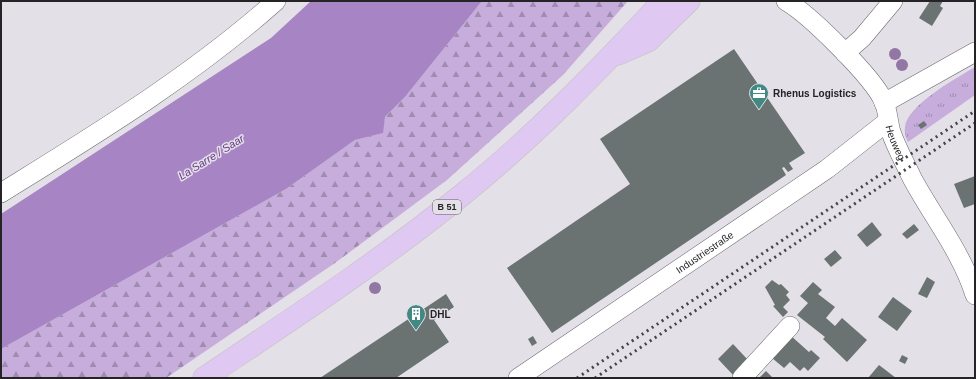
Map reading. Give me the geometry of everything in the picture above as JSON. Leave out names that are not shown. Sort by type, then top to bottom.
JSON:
[{"type":"main road","name":"B 51","points":[[204,378],[350,280],[464,194],[538,127],[612,56],[663,1]]},
{"type":"main road","name":"B 51","points":[[612,56],[648,41],[689,1]]},
{"type":"street","points":[[1,193],[134,109],[196,65],[276,1]]},
{"type":"street","points":[[845,54],[862,38],[893,1]]},
{"type":"street","name":"Heuweg","points":[[791,3],[845,54],[875,86],[886,112],[896,145],[912,178],[950,241],[975,296]]},
{"type":"street","name":"Industriestraße","points":[[518,378],[827,169],[886,112],[975,52]]},
{"type":"street","points":[[742,378],[790,326]]},
{"type":"green space","points":[[482,1],[628,1],[563,75],[447,180],[335,263],[166,378],[1,378],[1,349],[286,189],[355,140],[382,133],[385,117],[405,97]]},
{"type":"green space","points":[[975,67],[975,95],[908,142],[905,127],[914,110],[923,101],[945,85]]},
{"type":"water","name":"La Sarre / Saar","points":[[311,1],[482,1],[405,97],[385,117],[383,133],[355,140],[286,189],[1,349],[1,214],[271,38]]},
{"type":"building","points":[[930,1],[943,1],[940,6],[943,8],[932,26],[919,18]]},
{"type":"building","points":[[734,49],[805,153],[789,163],[793,169],[788,172],[784,167],[782,168],[786,175],[552,333],[507,268],[630,184],[600,139]]},
{"type":"building","points":[[924,121],[927,125],[921,129],[918,125]]},
{"type":"building","points":[[975,176],[975,204],[964,208],[954,184]]},
{"type":"building","points":[[872,222],[882,235],[867,247],[857,235]]},
{"type":"building","points":[[914,224],[919,230],[907,239],[902,234]]},
{"type":"building","points":[[835,250],[842,258],[831,267],[824,259]]},
{"type":"building","points":[[927,277],[935,282],[927,298],[918,294]]},
{"type":"building","points":[[772,280],[779,285],[781,284],[789,292],[786,295],[790,300],[783,307],[788,312],[783,317],[773,306],[775,305],[765,287]]},
{"type":"building","points":[[813,282],[822,290],[818,294],[835,307],[826,318],[835,326],[842,318],[867,340],[847,362],[823,339],[825,337],[797,315],[808,303],[800,296]]},
{"type":"building","name":"DHL","points":[[446,294],[454,307],[434,320],[449,342],[396,378],[320,378]]},
{"type":"building","points":[[893,297],[912,311],[897,331],[878,317]]},
{"type":"building","points":[[790,335],[809,352],[811,350],[820,358],[808,371],[804,367],[800,371],[790,362],[784,368],[772,358]]},
{"type":"building","points":[[533,336],[537,343],[532,346],[528,339]]},
{"type":"building","points":[[733,344],[748,360],[733,375],[718,359]]},
{"type":"building","points":[[902,355],[908,358],[905,364],[899,361]]},
{"type":"building","points":[[879,365],[896,378],[868,378]]},
{"type":"building","points":[[766,371],[773,378],[759,378]]},
{"type":"railway","points":[[577,378],[975,111]]},
{"type":"railway","points":[[595,378],[975,123]]},
{"type":"place","name":"Rhenus Logistics","points":[[759,110]]},
{"type":"place","name":"DHL","points":[[416,331]]}]
